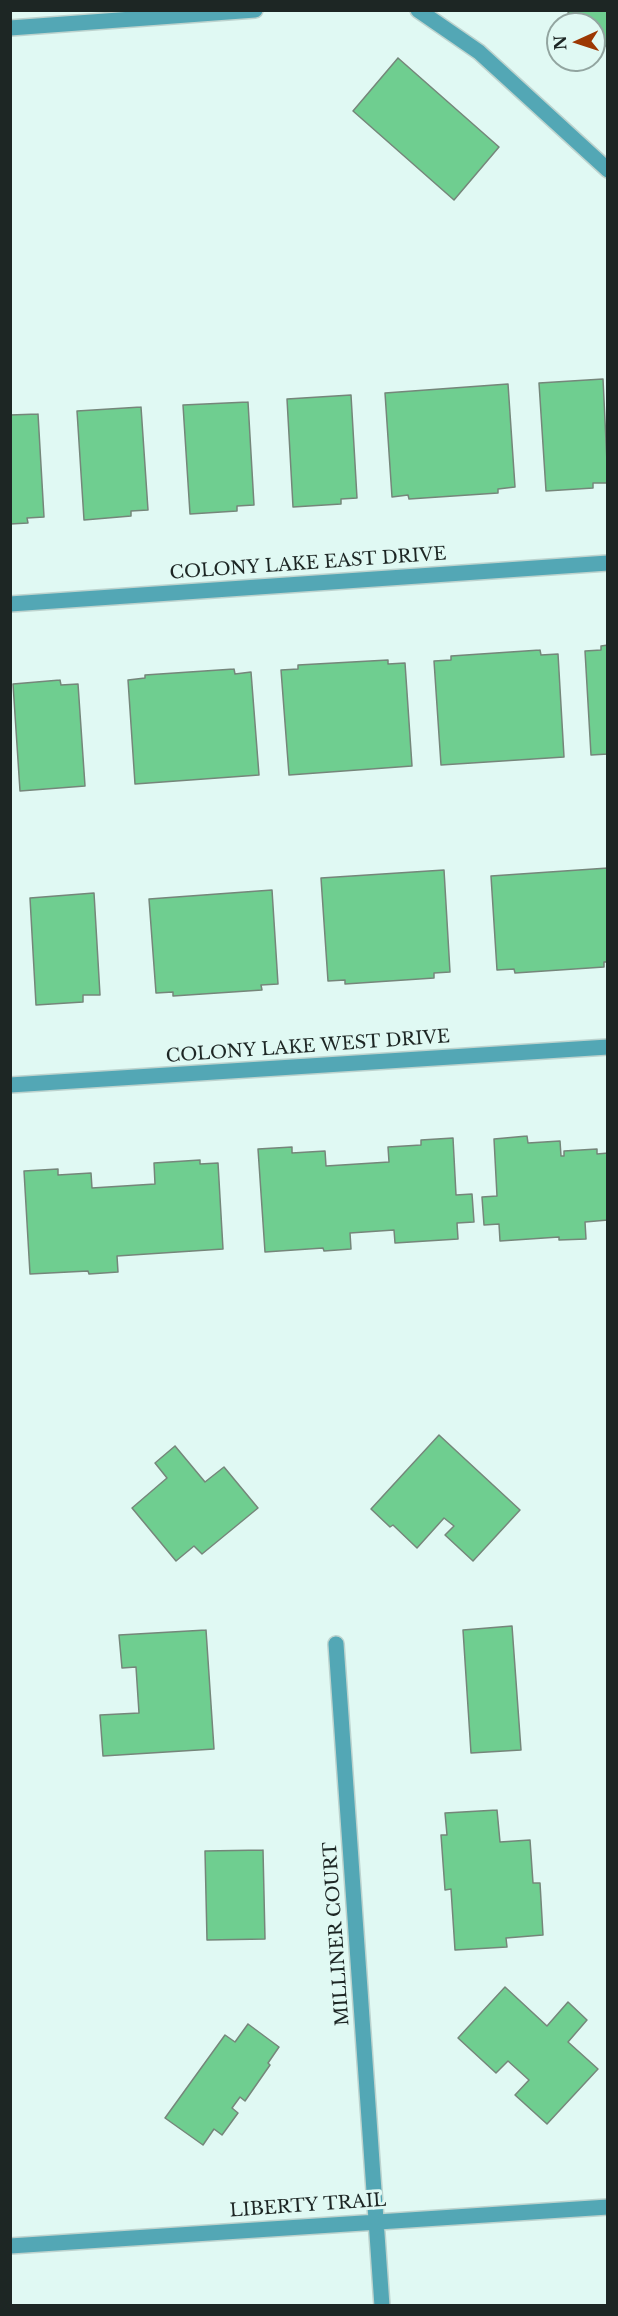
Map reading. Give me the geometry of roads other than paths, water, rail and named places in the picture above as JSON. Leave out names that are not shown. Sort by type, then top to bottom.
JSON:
[{"type":"street","points":[[10,28],[255,10]]},
{"type":"street","points":[[418,10],[479,52],[608,170]]},
{"type":"street","name":"COLONY LAKE EAST DRIVE","points":[[10,604],[608,563]]},
{"type":"street","name":"COLONY LAKE WEST DRIVE","points":[[10,1085],[608,1047]]},
{"type":"street","name":"MILLINER COURT","points":[[336,1644],[382,2306]]},
{"type":"street","name":"LIBERTY TRAIL","points":[[10,2246],[608,2207]]}]
